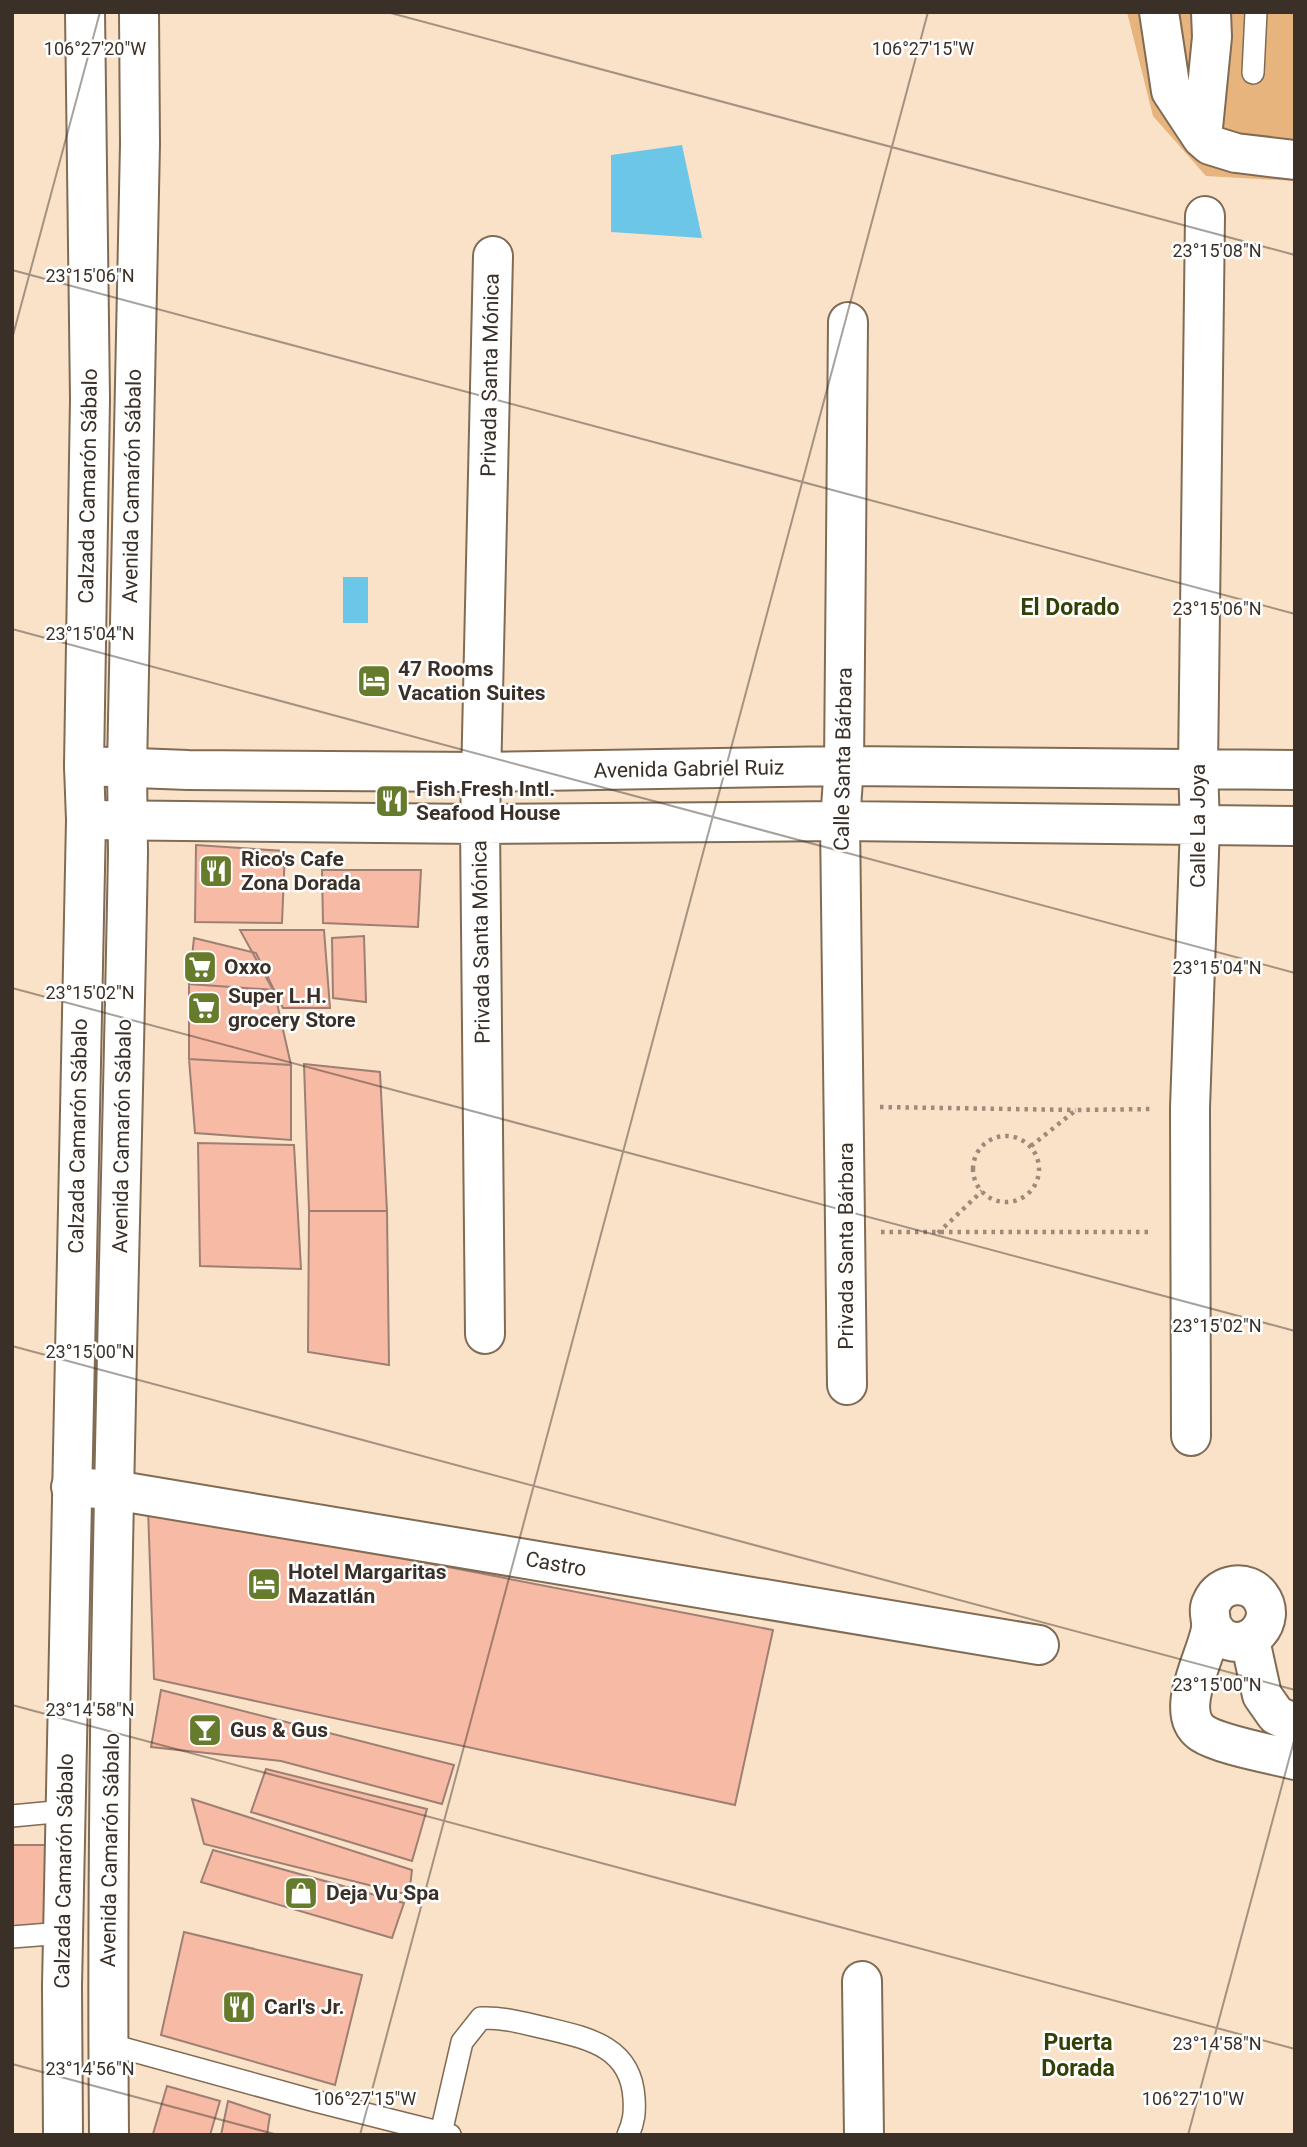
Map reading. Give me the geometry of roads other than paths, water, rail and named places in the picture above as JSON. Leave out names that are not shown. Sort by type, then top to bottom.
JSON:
[{"type":"street","name":"Calzada Camarón Sábalo","points":[[63,2135],[65,1811],[86,820],[84,766],[90,399],[85,12]]},
{"type":"street","name":"Avenida Camarón Sábalo","points":[[109,2135],[114,1490],[128,866],[127,768],[140,144],[139,12]]},
{"type":"street","points":[[1159,12],[1171,91],[1202,138],[1210,145],[1236,153],[1295,160]]},
{"type":"street","points":[[1202,138],[1212,37],[1211,12]]},
{"type":"street","name":"Calle La Joya","points":[[1191,1436],[1191,1108],[1200,825],[1198,768],[1205,216]]},
{"type":"street","name":"Privada Santa Mónica","points":[[485,1334],[480,824],[493,256]]},
{"type":"street","name":"Calle Santa Bárbara","points":[[844,1107],[840,821],[844,766],[848,322]]},
{"type":"street","points":[[90,399],[134,402]]},
{"type":"street","name":"Avenida Gabriel Ruiz","points":[[84,766],[482,772],[844,766],[1295,770]]},
{"type":"street","points":[[86,820],[480,824],[840,821],[1295,826]]},
{"type":"street","name":"Privada Santa Bárbara","points":[[844,1107],[847,1385]]},
{"type":"street","name":"Castro","points":[[71,1487],[114,1490],[1039,1646]]},
{"type":"street","points":[[1234,1585],[1247,1586],[1259,1594],[1265,1605],[1266,1619],[1260,1632],[1250,1640],[1228,1640],[1221,1637],[1212,1626],[1209,1613],[1212,1600],[1221,1590],[1234,1585]]},
{"type":"street","points":[[1212,1626],[1191,1693],[1192,1717],[1200,1732],[1219,1741],[1295,1760]]},
{"type":"street","points":[[1250,1640],[1262,1695],[1276,1715],[1295,1724]]},
{"type":"street","points":[[862,1981],[864,2135]]},
{"type":"lane","points":[[1253,73],[1256,12]]},
{"type":"lane","points":[[12,1816],[65,1811]]},
{"type":"lane","points":[[12,1937],[63,1933]]},
{"type":"lane","points":[[108,2043],[445,2134],[462,2042],[481,2018],[496,2018],[599,2043],[615,2054],[634,2085],[635,2114],[628,2135]]},
{"type":"water","points":[[682,145],[702,238],[611,232],[611,155]]},
{"type":"water","points":[[343,577],[368,577],[368,623],[343,623]]},
{"type":"place","name":"47 Rooms Vacation Suites","points":[[374,681]]},
{"type":"place","name":"Fish Fresh Intl. Seafood House","points":[[392,801]]},
{"type":"place","name":"Rico's Cafe Zona Dorada","points":[[216,871]]},
{"type":"place","name":"Oxxo","points":[[200,967]]},
{"type":"place","name":"Super L.H. grocery Store","points":[[204,1008]]},
{"type":"place","name":"Hotel Margaritas Mazatlán","points":[[264,1584]]},
{"type":"place","name":"Gus & Gus","points":[[205,1730]]},
{"type":"place","name":"Deja Vu Spa","points":[[301,1893]]},
{"type":"place","name":"Carl's Jr.","points":[[239,2007]]},
{"type":"district","name":"El Dorado","points":[[1070,607]]},
{"type":"district","name":"Puerta Dorada","points":[[1078,2055]]}]
